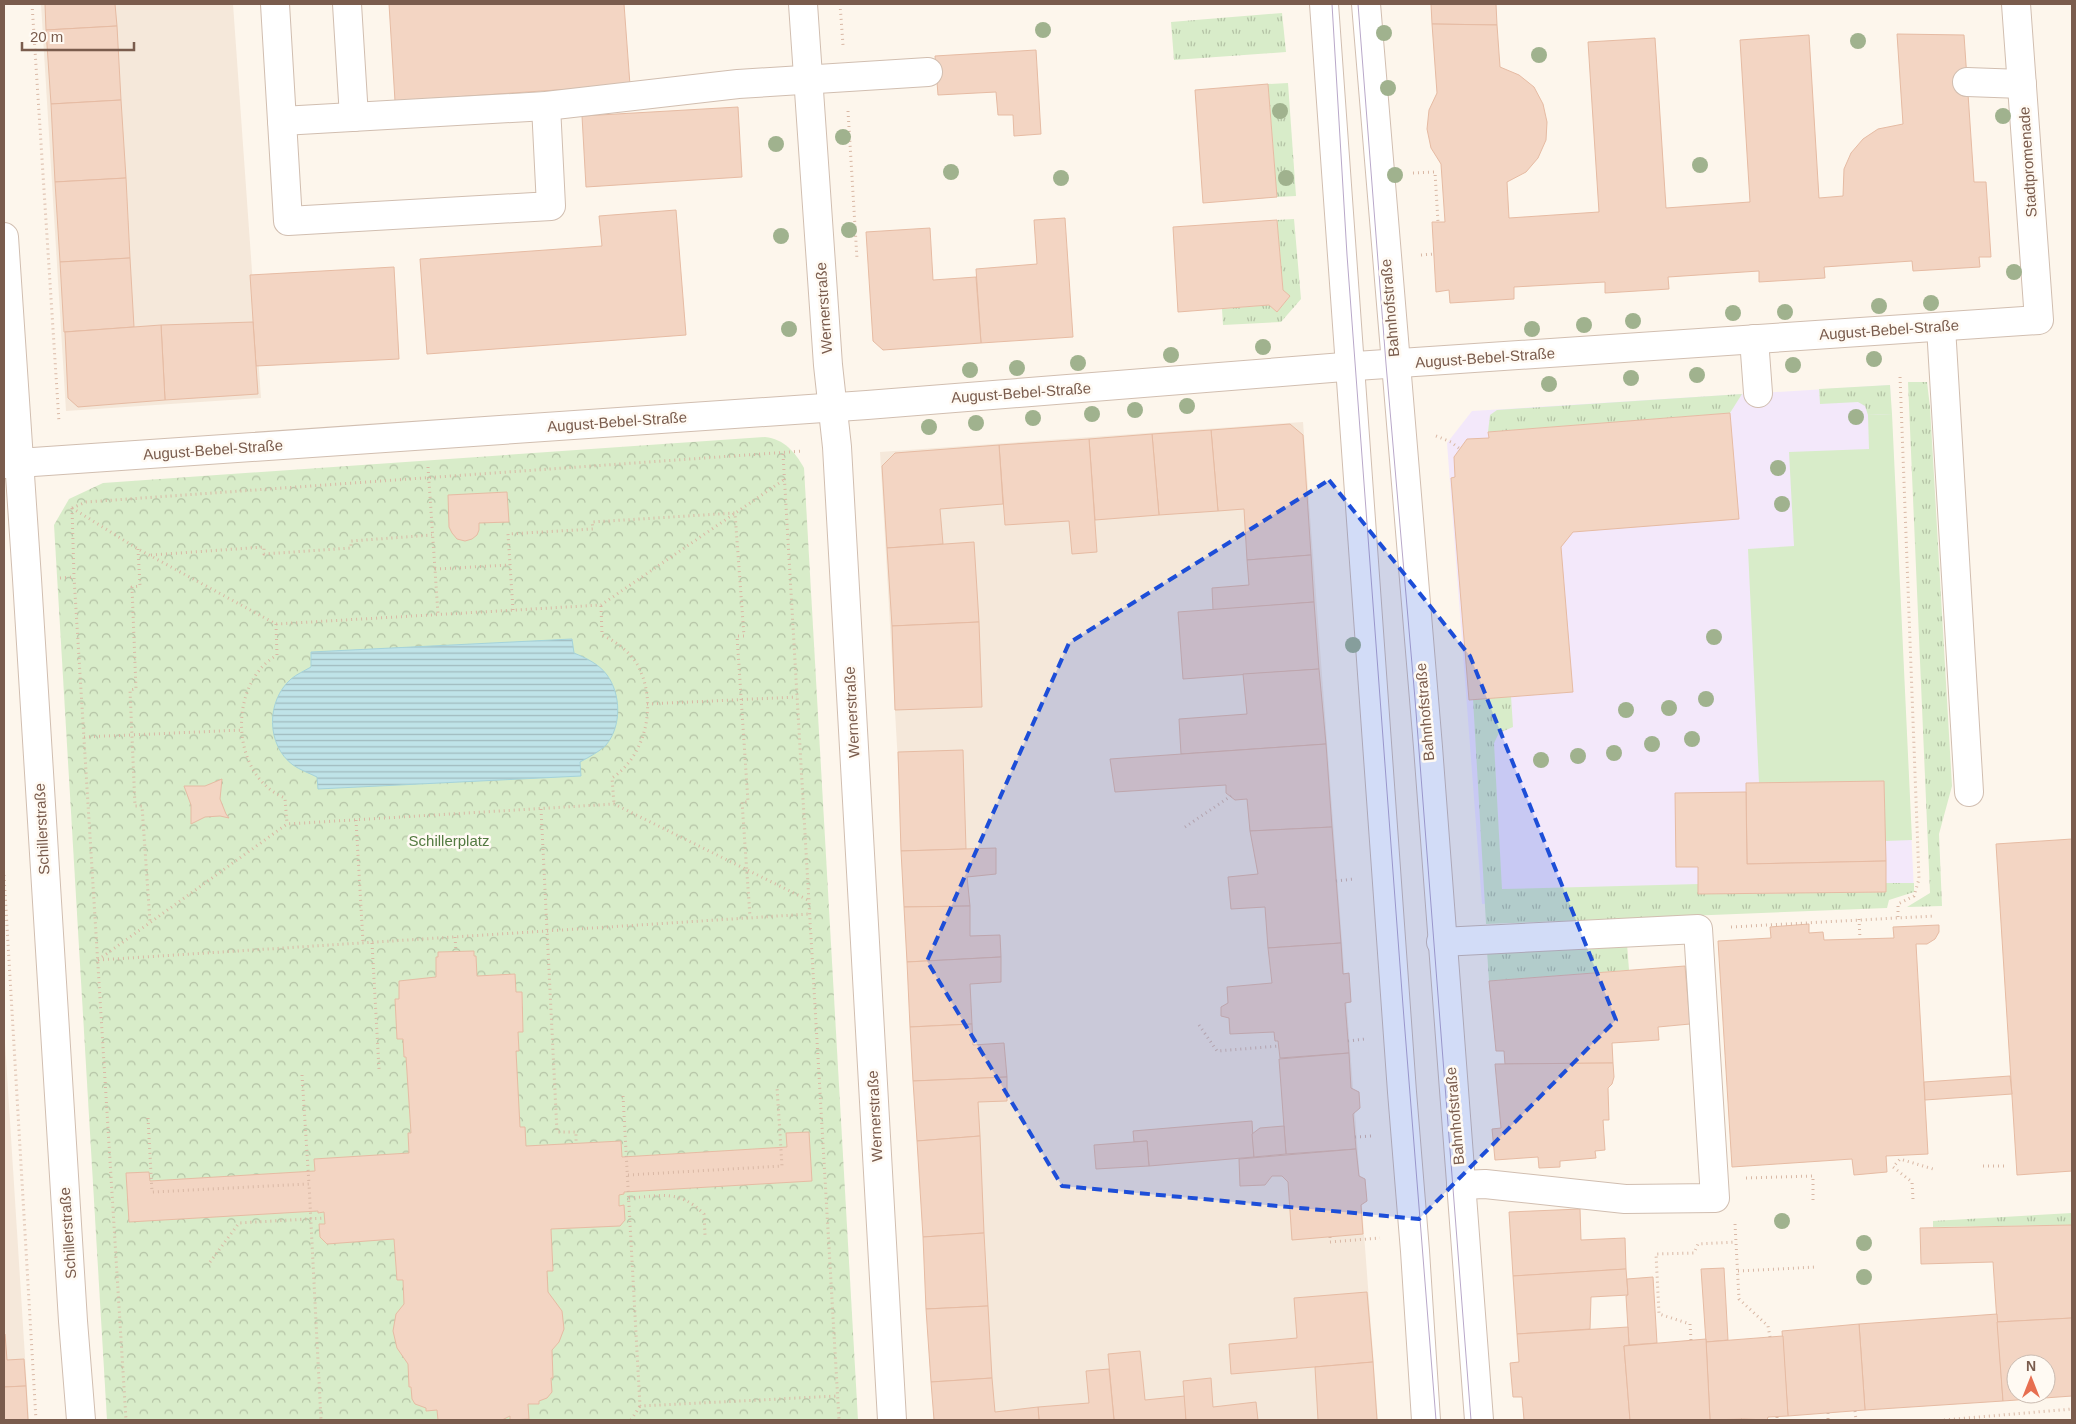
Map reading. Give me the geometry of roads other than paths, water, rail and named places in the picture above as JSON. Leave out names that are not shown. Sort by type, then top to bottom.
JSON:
[{"type":"street","points":[[275,4],[288,221],[552,206],[546,106]]},
{"type":"street","points":[[347,4],[354,117]]},
{"type":"street","name":"Wernerstraße","points":[[803,4],[832,407],[837,447],[892,1420]]},
{"type":"street","points":[[1324,4],[1426,1420]]},
{"type":"street","name":"Bahnhofstraße","points":[[1366,4],[1428,747],[1441,942],[1479,1420]]},
{"type":"street","name":"Stadtpromenade","points":[[2016,4],[2039,320]]},
{"type":"street","points":[[282,121],[546,106],[738,84],[808,78],[928,72]]},
{"type":"street","points":[[1967,82],[2022,84]]},
{"type":"street","name":"Schillerstraße","points":[[4,237],[11,464],[29,604],[73,1321],[81,1420]]},
{"type":"street","name":"August-Bebel-Straße","points":[[11,464],[832,407],[1754,338],[2039,320]]},
{"type":"street","points":[[1941,327],[1969,792]]},
{"type":"street","points":[[1754,338],[1758,393]]},
{"type":"street","points":[[1441,942],[1698,929],[1714,1189],[1624,1199],[1485,1184],[1461,1185]]},
{"type":"water","points":[[572,639],[574,653],[588,659],[607,675],[615,691],[618,710],[615,729],[606,745],[580,762],[581,776],[318,789],[317,777],[293,765],[284,756],[274,735],[274,711],[277,699],[291,679],[311,667],[311,652]]},
{"type":"tram line","points":[[1332,4],[1347,255],[1436,1420]]},
{"type":"tram line","points":[[1358,4],[1386,364],[1415,699],[1471,1420]]},
{"type":"park label","name":"Schillerplatz","points":[[449,841]]}]
